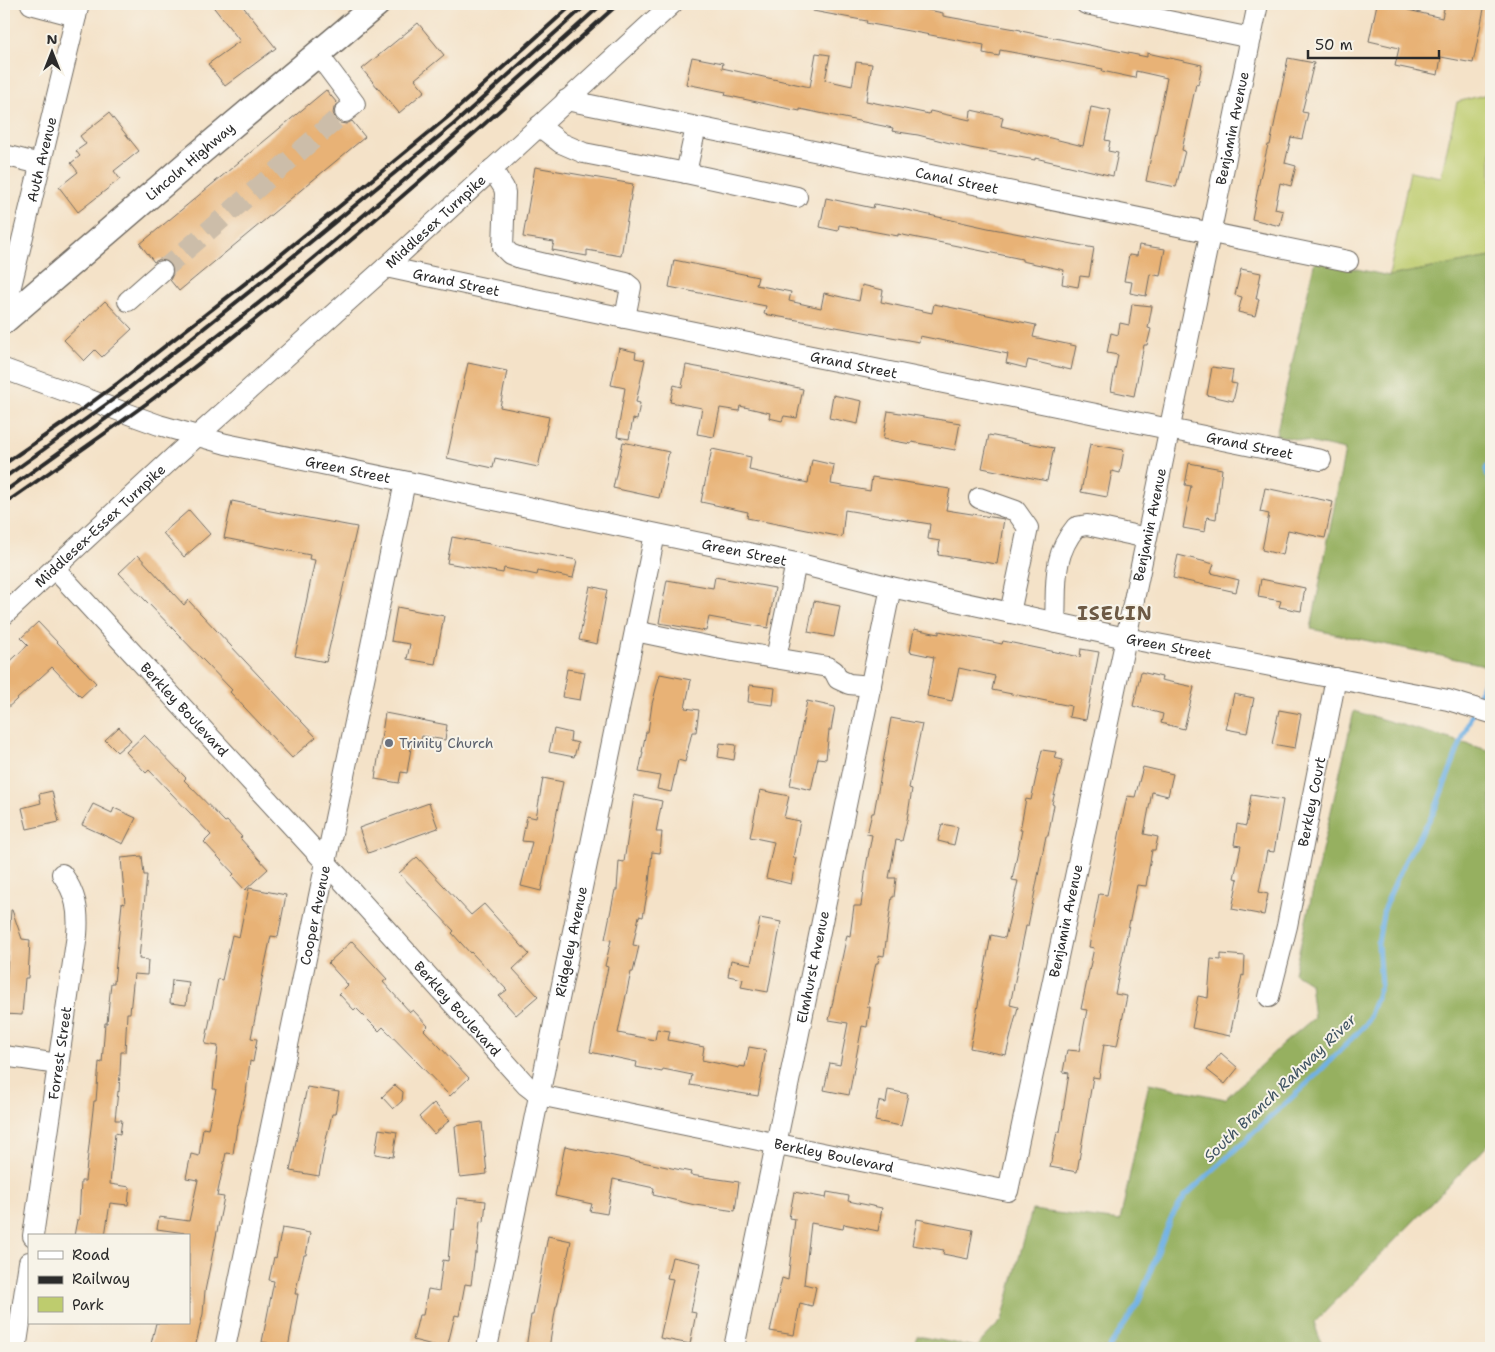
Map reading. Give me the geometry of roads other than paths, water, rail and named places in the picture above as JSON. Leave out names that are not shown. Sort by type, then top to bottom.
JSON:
[{"type":"main road","name":"Lincoln Highway","points":[[4,321],[202,150],[376,4]]},
{"type":"street","points":[[31,4],[78,10]]},
{"type":"street","name":"Middlesex Turnpike","points":[[197,437],[672,4]]},
{"type":"street","points":[[1086,4],[1251,38]]},
{"type":"street","name":"Benjamin Avenue","points":[[1008,1191],[1258,4]]},
{"type":"street","name":"Auth Avenue","points":[[4,315],[78,10]]},
{"type":"street","points":[[317,54],[355,104],[345,112]]},
{"type":"street","name":"Canal Street","points":[[566,100],[1348,261]]},
{"type":"street","points":[[540,126],[561,143],[584,153],[797,197]]},
{"type":"street","points":[[686,173],[696,127]]},
{"type":"street","points":[[4,155],[40,164]]},
{"type":"street","points":[[492,169],[504,188],[504,247],[506,251],[520,258],[626,283],[631,287],[625,318]]},
{"type":"street","name":"Grand Street","points":[[386,266],[625,318],[1321,460]]},
{"type":"street","points":[[128,301],[162,271]]},
{"type":"street","name":"Green Street","points":[[4,368],[159,425],[226,444],[796,563],[891,587],[1126,638],[1448,700],[1491,713]]},
{"type":"street","name":"Middlesex-Essex Turnpike","points":[[4,615],[197,437]]},
{"type":"street","name":"Cooper Avenue","points":[[225,1348],[405,482]]},
{"type":"street","points":[[979,498],[1016,510],[1028,528],[1010,613]]},
{"type":"street","points":[[1055,623],[1057,591],[1055,576],[1061,550],[1068,536],[1076,527],[1087,525],[1146,538]]},
{"type":"street","name":"Ridgeley Avenue","points":[[487,1348],[656,534]]},
{"type":"street","points":[[776,658],[796,563]]},
{"type":"street","name":"Berkley Boulevard","points":[[55,569],[326,863],[526,1085],[540,1095],[776,1145],[1008,1191]]},
{"type":"street","name":"Elmhurst Avenue","points":[[734,1348],[891,587]]},
{"type":"street","points":[[636,631],[721,649],[828,667],[834,671],[838,679],[844,682],[871,686]]},
{"type":"street","name":"Berkley Court","points":[[1270,997],[1287,926],[1336,678]]},
{"type":"street","name":"Forrest Street","points":[[32,1234],[78,923],[75,896],[62,874]]},
{"type":"street","points":[[4,1056],[58,1064]]},
{"type":"street","points":[[17,1343],[28,1269]]},
{"type":"waterway","name":"South Branch Rahway River","points":[[1491,460],[1486,469],[1491,488]]},
{"type":"waterway","name":"South Branch Rahway River","points":[[1476,703],[1491,662]]},
{"type":"waterway","name":"South Branch Rahway River","points":[[1109,1348],[1138,1303],[1171,1218],[1185,1196],[1313,1078],[1367,1023],[1381,985],[1378,944],[1384,908],[1406,859],[1434,812],[1473,711]]},
{"type":"tunnel","points":[[162,271],[345,112]]},
{"type":"railway","points":[[4,464],[118,383],[266,267],[449,116],[573,4]]},
{"type":"railway","points":[[4,478],[129,388],[269,276],[453,125],[587,4]]},
{"type":"railway","points":[[4,492],[179,365],[281,285],[443,147],[602,4]]},
{"type":"railway","points":[[4,504],[150,401],[271,306],[389,208],[618,4]]},
{"type":"place","name":"Trinity Church","points":[[389,743]]},
{"type":"district","name":"ISELIN","points":[[1115,613]]}]
